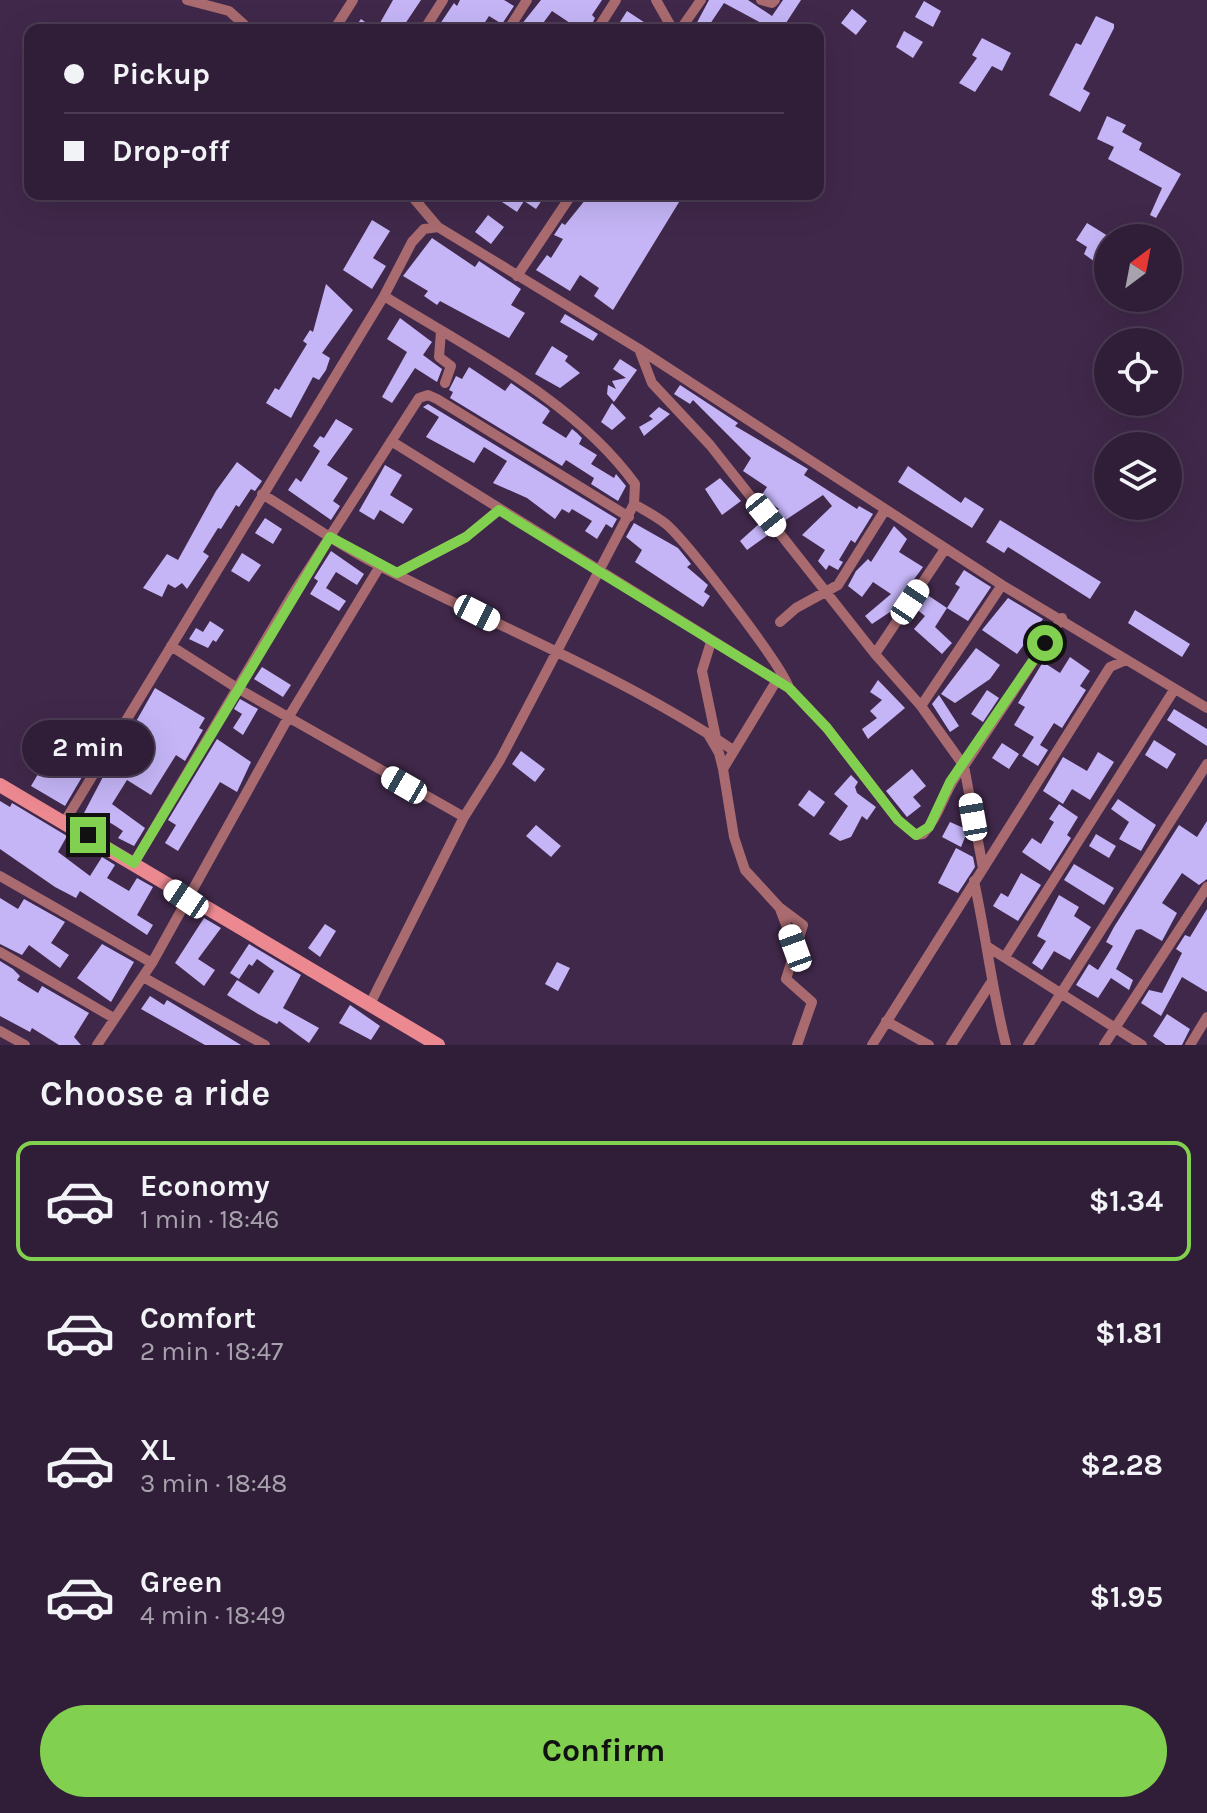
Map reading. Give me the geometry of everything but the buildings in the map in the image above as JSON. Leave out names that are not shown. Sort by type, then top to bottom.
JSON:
[{"type":"street","points":[[187,0],[229,11],[243,24]]},
{"type":"street","points":[[338,24],[353,0]]},
{"type":"street","points":[[428,24],[443,0]]},
{"type":"street","points":[[512,24],[527,0]]},
{"type":"street","points":[[601,24],[616,0]]},
{"type":"street","points":[[656,0],[670,24]]},
{"type":"street","points":[[684,24],[701,0]]},
{"type":"street","points":[[761,0],[772,3],[775,0]]},
{"type":"street","points":[[415,200],[438,227],[639,349],[1002,585],[1062,618],[1207,708]]},
{"type":"street","points":[[517,276],[568,200]]},
{"type":"street","points":[[65,821],[384,296],[419,233],[438,227]]},
{"type":"street","points":[[370,1004],[464,817],[500,760],[629,517],[634,504],[635,484],[588,432],[540,395],[384,296]]},
{"type":"street","points":[[441,332],[439,357],[451,366],[445,383]]},
{"type":"street","points":[[639,349],[641,363],[652,383],[710,445],[875,654],[921,706],[964,766],[983,868]]},
{"type":"street","points":[[134,863],[237,688],[419,398],[430,396],[629,517]]},
{"type":"street","points":[[391,441],[789,688],[827,728],[880,798],[912,833],[920,835],[929,827],[950,782],[964,766],[1062,618]]},
{"type":"street","points":[[262,494],[380,566],[555,653],[624,683],[733,750]]},
{"type":"street","points":[[634,504],[666,524],[683,543],[773,660],[789,688]]},
{"type":"street","points":[[397,573],[466,537],[499,510]]},
{"type":"street","points":[[780,622],[796,608],[828,592],[844,578],[885,510]]},
{"type":"street","points":[[875,654],[945,549]]},
{"type":"street","points":[[97,1045],[112,1017],[152,963],[288,718],[380,566]]},
{"type":"street","points":[[921,706],[1002,585]]},
{"type":"street","points":[[699,631],[711,642],[702,671],[711,735],[723,769],[742,864],[750,877],[779,907],[795,948],[786,979],[812,1002],[797,1045]]},
{"type":"street","points":[[171,646],[288,718],[464,817]]},
{"type":"street","points":[[1109,648],[1110,667]]},
{"type":"street","points":[[872,1045],[1110,667],[1126,660]]},
{"type":"street","points":[[723,769],[760,713],[777,680]]},
{"type":"street","points":[[1005,957],[1174,690]]},
{"type":"street","points":[[1028,1045],[1207,764]]},
{"type":"street","points":[[0,785],[134,863],[186,899],[438,1045]]},
{"type":"street","points":[[0,876],[152,963]]},
{"type":"street","points":[[974,881],[988,947],[990,984],[1006,1045]]},
{"type":"street","points":[[1104,1045],[1207,887]]},
{"type":"street","points":[[988,947],[1142,1045]]},
{"type":"street","points":[[0,952],[112,1017]]},
{"type":"street","points":[[143,977],[265,1045]]},
{"type":"street","points":[[951,1045],[990,984]]},
{"type":"street","points":[[1190,1045],[1207,1017]]},
{"type":"street","points":[[886,1021],[929,1045]]},
{"type":"street","points":[[0,1031],[25,1045]]},
{"type":"route","points":[[88,835],[134,863],[291,597],[330,537],[397,573],[466,537],[499,510],[600,569],[789,688],[827,728],[898,820],[916,835],[923,834],[929,827],[950,782],[964,766],[1045,643]]}]
